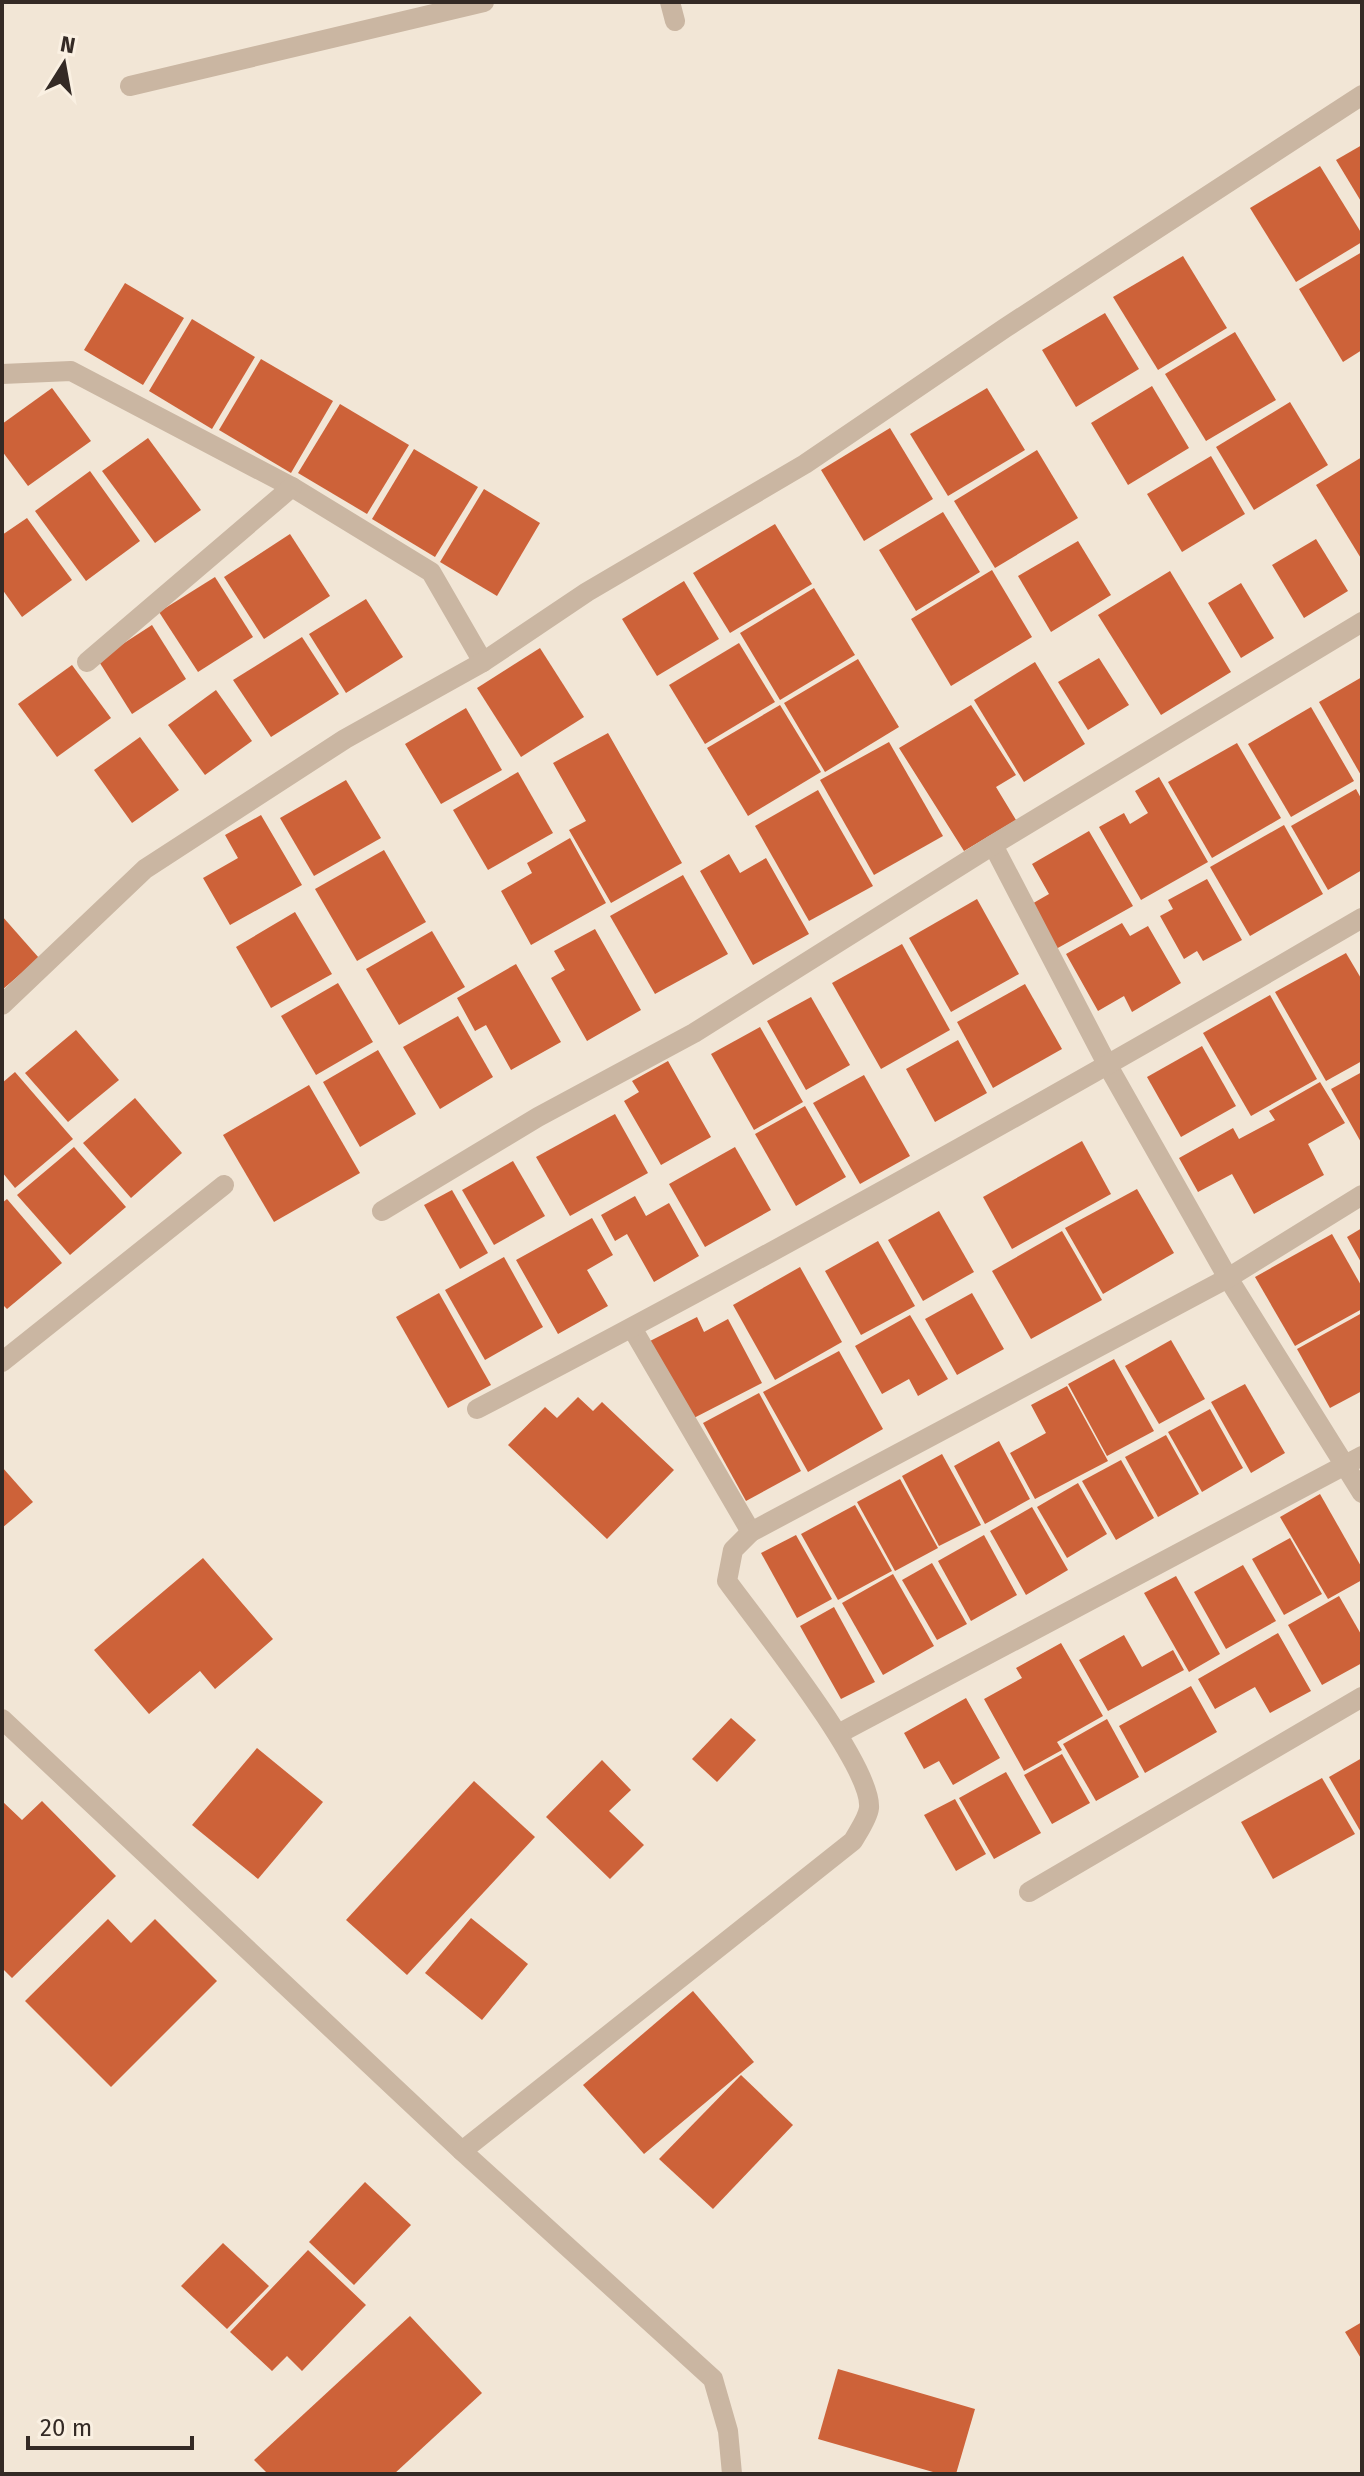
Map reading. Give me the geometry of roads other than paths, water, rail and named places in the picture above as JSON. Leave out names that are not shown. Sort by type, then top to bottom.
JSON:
[{"type":"street","points":[[130,86],[484,2]]},
{"type":"street","points":[[2,1005],[145,869],[345,739],[483,662],[587,592],[805,464],[1005,328],[1362,95]]},
{"type":"street","points":[[2,374],[71,371],[292,487],[431,572],[483,662]]},
{"type":"street","points":[[87,662],[292,487]]},
{"type":"street","points":[[382,1211],[538,1117],[694,1033],[993,845],[1362,622]]},
{"type":"street","points":[[993,845],[1108,1066],[1228,1278],[1354,1461],[1362,1493]]},
{"type":"street","points":[[477,1409],[632,1328],[1108,1066],[1362,918]]},
{"type":"street","points":[[2,1362],[224,1185]]},
{"type":"street","points":[[462,2151],[853,1841],[869,1808],[862,1776],[838,1734],[727,1581],[733,1550],[751,1532],[1228,1278],[1362,1195]]},
{"type":"street","points":[[632,1328],[751,1532]]},
{"type":"street","points":[[838,1734],[1354,1461]]},
{"type":"street","points":[[1029,1892],[1362,1697]]},
{"type":"street","points":[[2,1719],[462,2151],[713,2379],[728,2431],[732,2474]]}]
